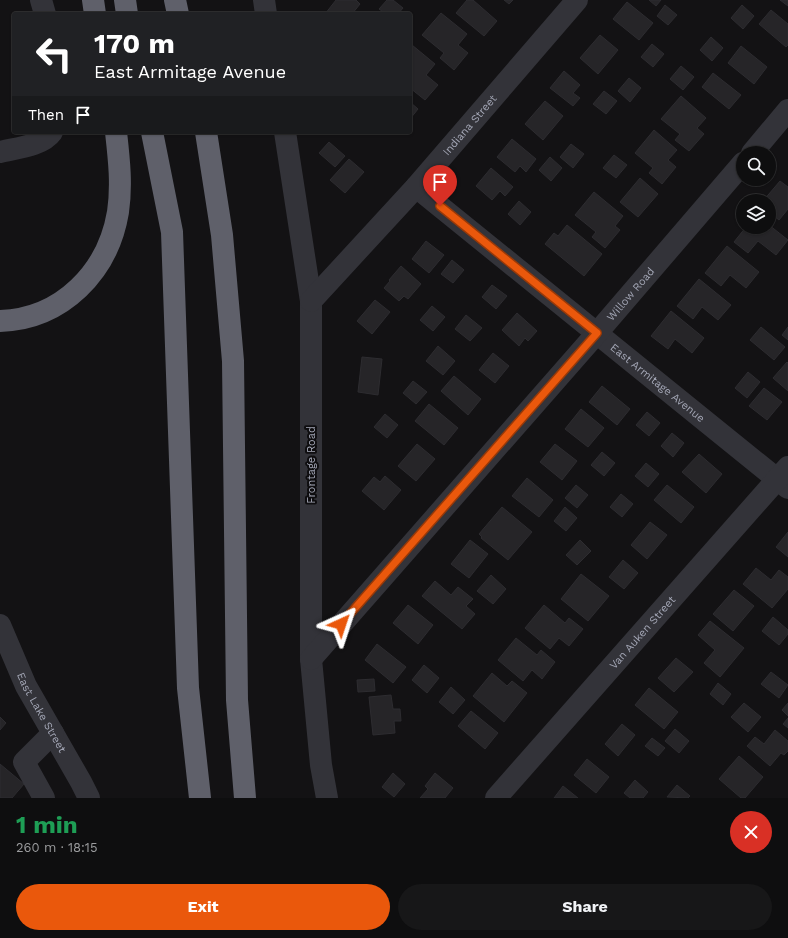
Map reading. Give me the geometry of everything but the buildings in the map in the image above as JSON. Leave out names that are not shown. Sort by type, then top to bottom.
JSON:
[{"type":"highway","points":[[93,0],[95,12]]},
{"type":"highway","points":[[125,0],[128,12]]},
{"type":"highway","points":[[175,0],[178,12]]},
{"type":"highway","points":[[0,321],[17,320],[36,315],[52,308],[86,281],[99,264],[111,238],[118,212],[120,160],[116,134]]},
{"type":"highway","points":[[152,134],[172,232],[188,688],[200,798]]},
{"type":"highway","points":[[206,134],[222,235],[233,361],[237,700],[245,798]]},
{"type":"street","points":[[41,0],[44,12]]},
{"type":"street","name":"Indiana Street","points":[[311,301],[416,187],[577,0]]},
{"type":"street","points":[[758,146],[788,110]]},
{"type":"street","points":[[0,152],[21,139],[34,144],[49,137],[51,134]]},
{"type":"street","name":"Frontage Road","points":[[285,134],[311,301],[311,659],[321,765],[327,798]]},
{"type":"street","name":"Willow Road","points":[[311,659],[597,333],[736,171]]},
{"type":"street","name":"East Armitage Avenue","points":[[416,187],[597,333],[784,478]]},
{"type":"street","name":"Van Auken Street","points":[[496,798],[784,478]]},
{"type":"street","name":"East Lake Street","points":[[0,625],[26,686],[89,798]]},
{"type":"street","points":[[44,798],[24,762],[53,733]]},
{"type":"route","points":[[341,624],[597,333],[440,206]]}]
